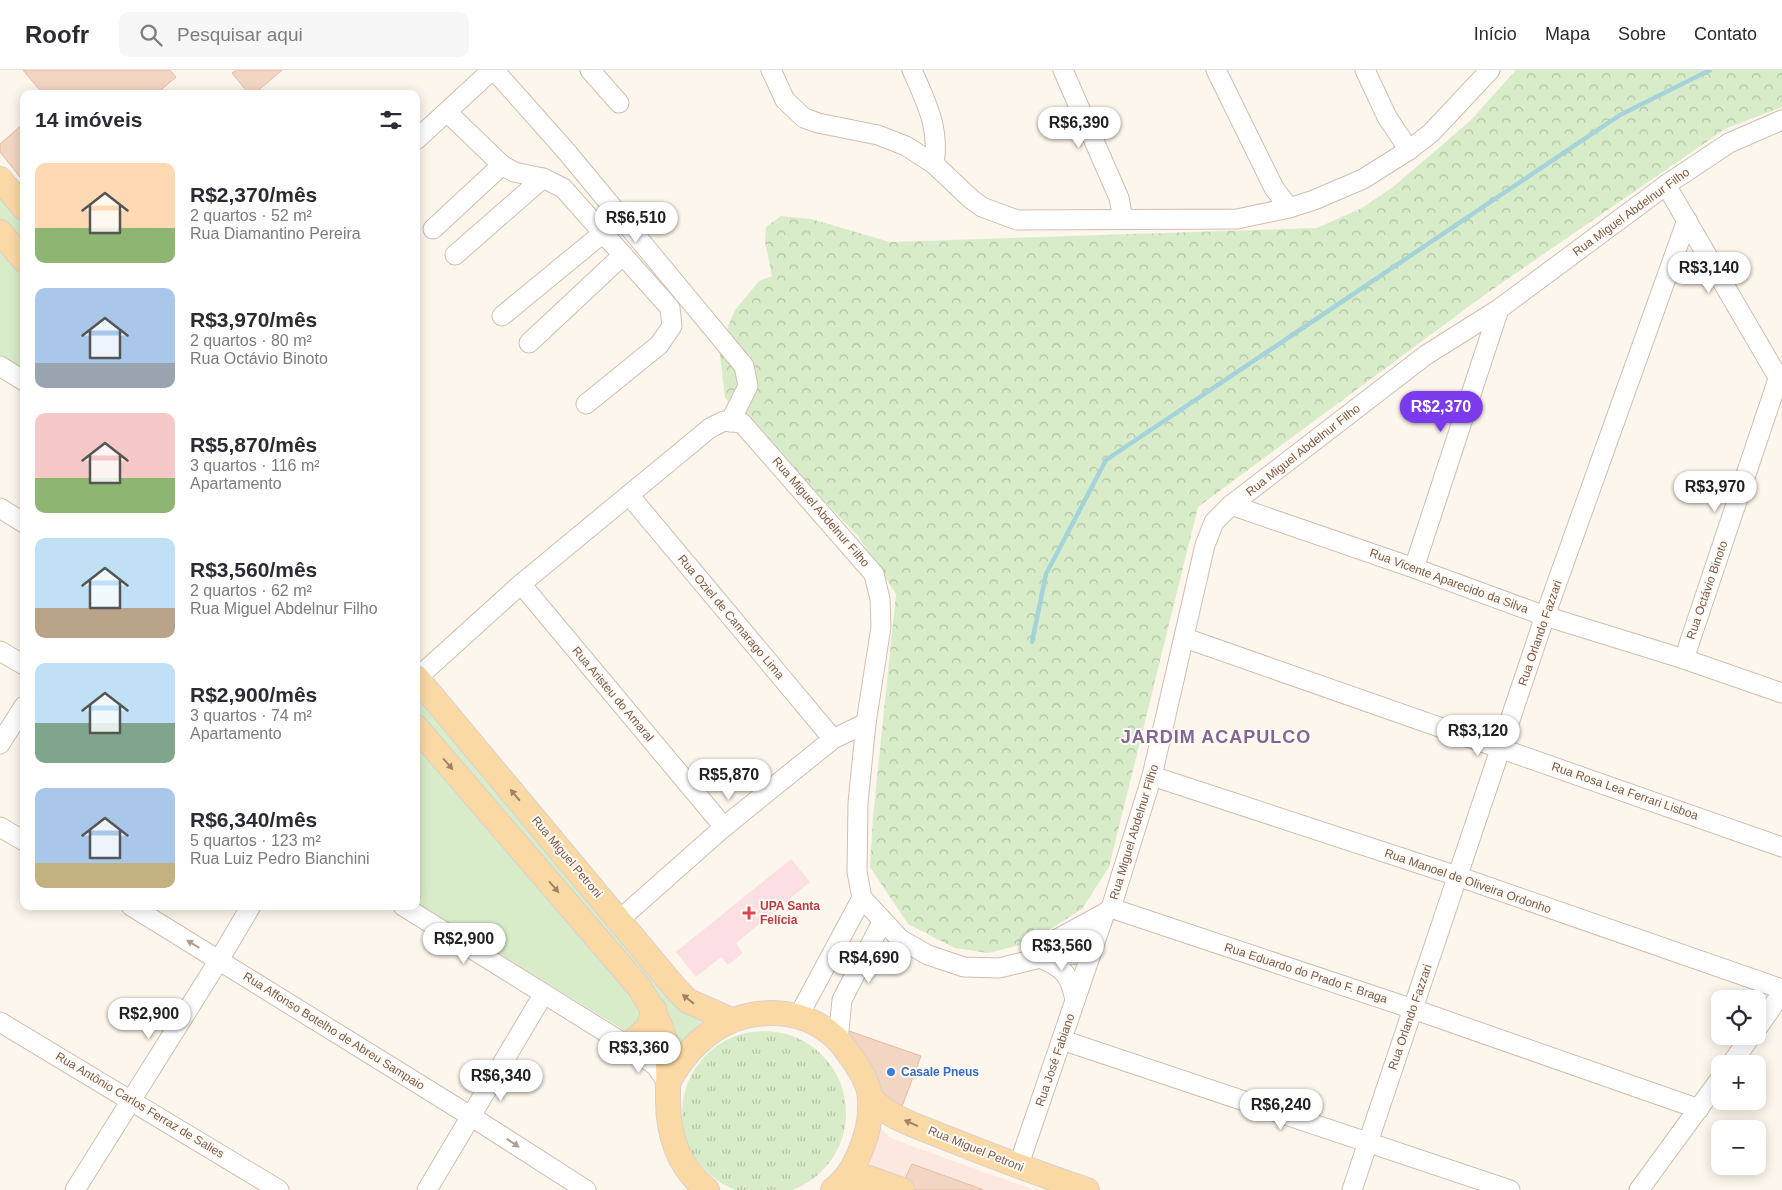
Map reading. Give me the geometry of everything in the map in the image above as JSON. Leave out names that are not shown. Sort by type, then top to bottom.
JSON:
[{"type":"main road","points":[[0,179],[20,199]]},
{"type":"main road","points":[[0,232],[20,255]]},
{"type":"main road","name":"Rua Miguel Petroni","points":[[420,681],[688,1001],[731,1020]]},
{"type":"main road","points":[[420,731],[639,987],[654,1009],[663,1031],[669,1054],[668,1117],[676,1151],[695,1180],[707,1190]]},
{"type":"main road","points":[[628,1046],[648,1028],[654,1009]]},
{"type":"main road","points":[[668,1084],[691,1049],[709,1032],[731,1020],[746,1015],[772,1012],[798,1017],[819,1026],[838,1040],[859,1067],[870,1097],[868,1132],[856,1162],[840,1185]]},
{"type":"main road","name":"Rua Miguel Petroni","points":[[870,1097],[904,1120],[1018,1167],[1087,1190]]},
{"type":"main road","points":[[840,1185],[869,1178],[898,1189]]},
{"type":"street","points":[[420,136],[492,70],[566,151],[744,366],[748,386],[744,398],[730,422],[724,421],[710,428],[521,584],[420,674]]},
{"type":"street","points":[[590,70],[619,103]]},
{"type":"street","points":[[771,70],[785,100],[804,118],[818,123],[878,135],[906,146],[934,164],[970,199],[1006,217],[1017,220],[1237,219],[1289,208],[1314,200],[1363,179],[1409,150],[1431,133],[1490,70]]},
{"type":"street","points":[[912,70],[933,118],[937,142],[934,164]]},
{"type":"street","points":[[1063,70],[1119,198],[1123,219]]},
{"type":"street","points":[[1216,70],[1274,188],[1289,208]]},
{"type":"street","points":[[1365,70],[1387,116],[1409,150]]},
{"type":"street","points":[[447,112],[502,165],[514,172],[544,178],[563,188],[670,308],[672,326],[659,345],[586,404]]},
{"type":"street","name":"Rua Miguel Abdelnur Filho","points":[[730,422],[742,423],[874,574],[880,599],[881,627],[866,723],[856,844],[857,872],[862,898],[882,922],[900,939],[928,955],[964,967],[999,968],[1091,952],[1108,911],[1152,776],[1205,545],[1214,522],[1231,505],[1426,355],[1499,309],[1666,185],[1729,143],[1782,120]]},
{"type":"street","points":[[432,229],[502,165]]},
{"type":"street","points":[[455,255],[544,178]]},
{"type":"street","points":[[1666,185],[1780,381]]},
{"type":"street","name":"Rua Orlando Fazzari","points":[[1352,1190],[1545,616],[1686,220]]},
{"type":"street","points":[[502,316],[603,233]]},
{"type":"street","points":[[529,343],[623,255]]},
{"type":"street","points":[[1414,568],[1499,309]]},
{"type":"street","points":[[0,366],[20,378]]},
{"type":"street","name":"Rua Octávio Binoto","points":[[1684,659],[1780,381]]},
{"type":"street","name":"Rua Oziel de Camarago Lima","points":[[629,495],[833,739]]},
{"type":"street","name":"Rua Vicente Aparecido da Silva","points":[[1231,505],[1414,568],[1545,616],[1684,659],[1782,693]]},
{"type":"street","points":[[0,508],[20,520]]},
{"type":"street","name":"Rua Aristeu do Amaral","points":[[521,584],[724,826]]},
{"type":"street","name":"Rua Rosa Lea Ferrari Lisboa","points":[[1184,638],[1782,847]]},
{"type":"street","points":[[0,651],[20,663]]},
{"type":"street","points":[[0,744],[20,712]]},
{"type":"street","points":[[619,920],[724,826],[833,739],[866,723]]},
{"type":"street","name":"Rua Manoel de Oliveira Ordonho","points":[[1152,776],[1458,876],[1782,991]]},
{"type":"street","points":[[0,827],[20,839]]},
{"type":"street","points":[[798,1017],[862,898]]},
{"type":"street","name":"Rua Affonso Botelho de Abreu Sampaio","points":[[138,910],[472,1117],[586,1190]]},
{"type":"street","points":[[75,1190],[220,960],[249,910]]},
{"type":"street","points":[[409,910],[628,1046],[656,1066],[668,1084]]},
{"type":"street","name":"Rua Miguel Abdelnur Filho","points":[[1033,961],[1055,940],[1108,911]]},
{"type":"street","name":"Rua Eduardo do Prado F. Braga","points":[[1108,911],[1413,1009],[1699,1108]]},
{"type":"street","points":[[838,1040],[842,1000],[882,922]]},
{"type":"street","name":"Rua José Fabiano","points":[[1018,1167],[1091,952]]},
{"type":"street","points":[[1033,961],[1053,964],[1071,980],[1075,1000]]},
{"type":"street","points":[[1766,1015],[1782,991]]},
{"type":"street","points":[[427,1190],[472,1117],[543,994]]},
{"type":"street","name":"Rua Antônio Carlos Ferraz de Salies","points":[[0,1022],[132,1099],[279,1190]]},
{"type":"street","points":[[1062,1040],[1510,1190]]},
{"type":"street","points":[[1639,1190],[1711,1091]]},
{"type":"shaded area","name":"UPA Santa Felícia","points":[[791,859],[810,882],[736,943],[743,953],[728,965],[721,957],[696,977],[676,952]]},
{"type":"shaded area","points":[[881,1128],[889,1137],[906,1144],[1035,1190],[913,1190],[865,1170],[874,1132]]},
{"type":"green space","points":[[1516,70],[1782,70],[1782,107],[1725,129],[1483,296],[1198,507],[1109,867],[1082,909],[1028,943],[988,953],[955,948],[908,924],[870,867],[873,817],[896,594],[858,536],[725,398],[719,348],[735,310],[759,281],[772,276],[765,242],[766,227],[781,216],[811,219],[890,242],[1317,228],[1362,208],[1393,187],[1470,121]]},
{"type":"green space","points":[[0,199],[9,202],[20,215],[20,245],[0,222]]},
{"type":"green space","points":[[0,246],[20,269],[20,372],[0,360]]},
{"type":"green space","points":[[420,694],[704,1019],[679,1048],[561,886],[420,719]]},
{"type":"green space","points":[[420,745],[632,990],[645,1017],[627,1032],[420,905]]},
{"type":"green space","points":[[756,1031],[772,1031],[788,1035],[810,1045],[832,1067],[840,1082],[846,1105],[846,1121],[842,1137],[832,1159],[810,1181],[788,1191],[740,1191],[718,1181],[696,1159],[688,1144],[682,1121],[682,1105],[686,1089],[696,1067],[718,1045],[733,1037]]},
{"type":"building","points":[[23,70],[170,70],[176,77],[161,90],[40,90]]},
{"type":"building","points":[[237,70],[282,70],[259,90],[246,90],[232,73]]},
{"type":"building","points":[[20,126],[20,177],[0,152],[0,144]]},
{"type":"building","name":"Casale Pneus","points":[[849,1031],[921,1056],[901,1109],[874,1091],[846,1042]]},
{"type":"building","points":[[912,1164],[984,1190],[916,1190],[903,1183]]},
{"type":"waterway","points":[[1032,642],[1046,574],[1106,460],[1620,115],[1710,70]]},
{"type":"place","name":"UPA Santa Felícia","points":[[749,913]]},
{"type":"place","name":"Casale Pneus","points":[[891,1072]]},
{"type":"district","name":"JARDIM ACAPULCO","points":[[1216,737]]}]
